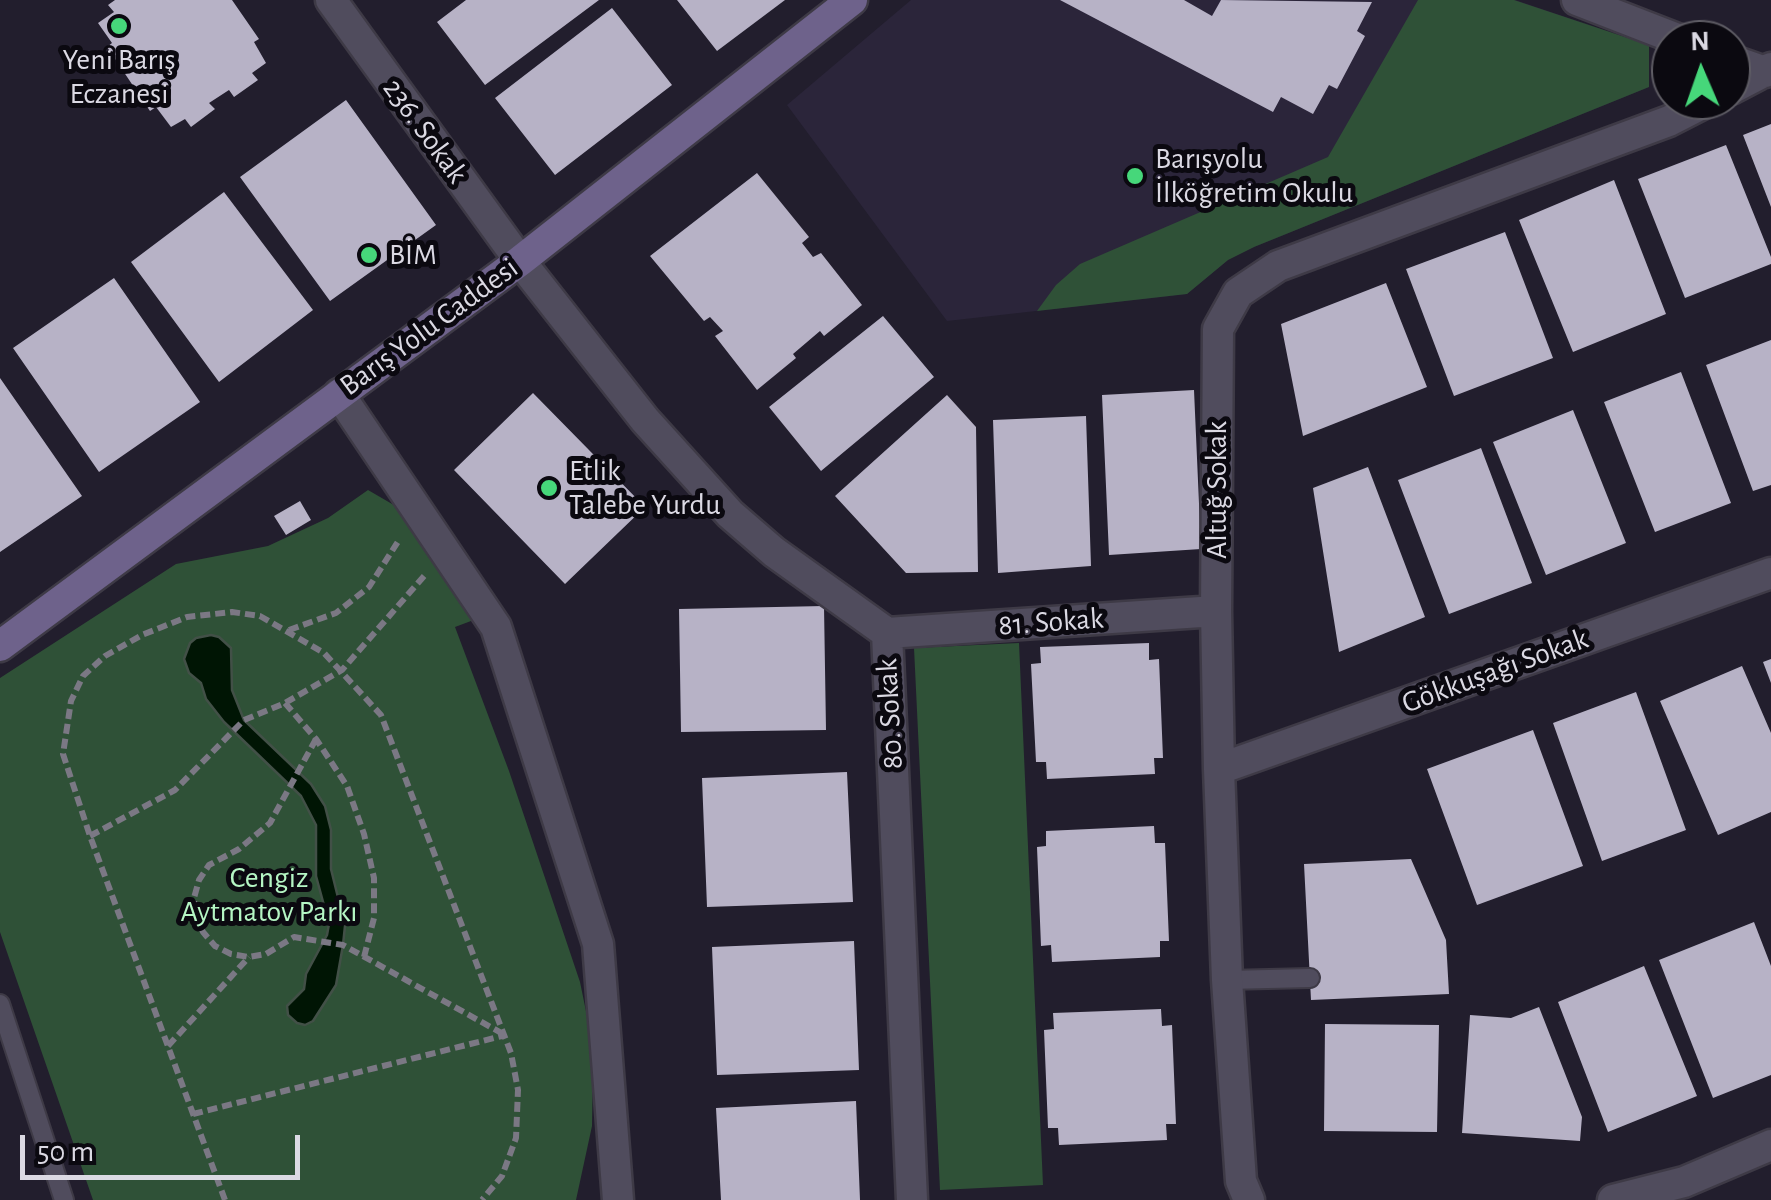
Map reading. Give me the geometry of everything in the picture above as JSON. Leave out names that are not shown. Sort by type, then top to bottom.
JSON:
[{"type":"street","name":"236. Sokak","points":[[331,0],[520,261]]},
{"type":"street","name":"Barış Yolu Caddesi","points":[[0,646],[520,261],[852,0]]},
{"type":"street","points":[[1577,0],[1651,29]]},
{"type":"street","name":"Altuğ Sokak","points":[[1250,1200],[1241,1181],[1219,769],[1218,330],[1238,293],[1278,266],[1669,120]]},
{"type":"street","name":"80. Sokak","points":[[520,261],[645,420],[730,514],[774,552],[886,633],[912,1200]]},
{"type":"street","points":[[339,394],[496,627],[598,944],[618,1200]]},
{"type":"street","name":"Gökkuşağı Sokak","points":[[1219,769],[1771,573]]},
{"type":"street","name":"81. Sokak","points":[[886,633],[1216,611]]},
{"type":"street","points":[[1613,1200],[1684,1182],[1771,1145]]},
{"type":"lane","points":[[1228,980],[1310,978]]},
{"type":"lane","points":[[0,1004],[64,1200]]},
{"type":"path","points":[[288,631],[336,613],[369,587],[390,558],[414,506]]},
{"type":"path","points":[[90,836],[174,790],[244,720],[285,703],[342,670],[383,627],[444,550]]},
{"type":"path","points":[[225,1200],[62,754],[71,701],[83,676],[105,656],[142,635],[187,618],[232,612],[260,616],[324,653],[381,715],[506,1036],[518,1090],[516,1138],[502,1176],[482,1200]]},
{"type":"path","points":[[285,703],[316,739],[347,786],[368,849],[374,878],[374,918],[364,957]]},
{"type":"path","points":[[316,739],[270,823],[257,837],[209,865],[199,880],[195,916],[203,932],[216,946],[249,957],[266,954],[294,937],[344,946],[506,1036]]},
{"type":"path","points":[[168,1046],[249,957]]},
{"type":"path","points":[[192,1114],[506,1036]]},
{"type":"shaded area","name":"Barışyolu İlköğretim Okulu","points":[[911,0],[1515,0],[1649,45],[1649,87],[1254,247],[1228,260],[1187,294],[947,321],[787,105]]},
{"type":"shaded area","points":[[211,635],[231,648],[232,690],[244,720],[311,784],[325,806],[331,830],[331,869],[345,926],[343,945],[336,985],[313,1021],[305,1025],[288,1015],[287,1006],[304,989],[306,974],[329,924],[316,876],[316,825],[301,796],[224,722],[206,699],[201,683],[189,673],[184,659],[190,643]]},
{"type":"green space","points":[[1418,0],[1514,0],[1649,45],[1649,87],[1254,247],[1228,260],[1187,294],[1037,311],[1056,285],[1080,264],[1328,157]]},
{"type":"green space","name":"Cengiz Aytmatov Parkı","points":[[368,490],[399,508],[479,618],[455,627],[509,771],[580,982],[588,1021],[593,1066],[592,1126],[576,1200],[93,1200],[0,932],[0,678],[176,564],[268,546],[328,518]]},
{"type":"green space","points":[[1019,643],[1043,1185],[940,1190],[914,648]]},
{"type":"building","points":[[115,0],[232,0],[259,39],[254,42],[266,63],[252,73],[258,80],[234,97],[229,90],[209,103],[215,109],[191,127],[185,119],[171,127],[156,107],[150,111],[107,47],[112,43],[98,23],[114,12],[108,5]]},
{"type":"building","points":[[466,0],[599,0],[485,85],[437,22]]},
{"type":"building","points":[[677,0],[785,0],[717,51]]},
{"type":"building","points":[[1060,0],[1184,0],[1212,16],[1221,0],[1372,2],[1357,31],[1365,36],[1337,89],[1329,85],[1313,114],[1281,97],[1273,112]]},
{"type":"building","points":[[612,8],[672,85],[555,175],[495,98]]},
{"type":"building","points":[[346,100],[436,225],[330,301],[240,177]]},
{"type":"building","points":[[1771,124],[1771,207],[1743,135]]},
{"type":"building","points":[[1726,145],[1771,264],[1685,298],[1638,179]]},
{"type":"building","points":[[757,173],[809,237],[802,243],[813,257],[821,253],[862,305],[824,336],[820,331],[793,354],[796,358],[757,390],[715,336],[723,331],[710,317],[704,321],[650,256]]},
{"type":"building","points":[[1614,180],[1666,314],[1573,352],[1519,220]]},
{"type":"building","points":[[224,192],[313,310],[219,382],[131,262]]},
{"type":"building","points":[[1505,232],[1553,358],[1454,396],[1406,269]]},
{"type":"building","points":[[114,278],[200,402],[99,472],[13,348]]},
{"type":"building","points":[[1386,283],[1427,387],[1303,436],[1281,324]]},
{"type":"building","points":[[883,316],[934,377],[821,471],[769,407]]},
{"type":"building","points":[[1771,340],[1771,485],[1753,491],[1706,365]]},
{"type":"building","points":[[1681,372],[1731,503],[1655,532],[1604,402]]},
{"type":"building","points":[[0,378],[82,496],[0,552]]},
{"type":"building","points":[[1194,390],[1201,549],[1109,555],[1102,395]]},
{"type":"building","name":"Etlik Talebe Yurdu","points":[[533,393],[645,507],[565,584],[454,470]]},
{"type":"building","points":[[947,395],[976,427],[978,572],[906,573],[835,496]]},
{"type":"building","points":[[1573,410],[1626,543],[1546,575],[1493,442]]},
{"type":"building","points":[[1086,416],[1091,566],[998,573],[993,420]]},
{"type":"building","points":[[1481,448],[1532,583],[1449,614],[1398,480]]},
{"type":"building","points":[[1368,467],[1425,617],[1339,652],[1313,488]]},
{"type":"building","points":[[300,501],[311,520],[286,535],[274,516]]},
{"type":"building","points":[[824,606],[826,730],[681,732],[679,609]]},
{"type":"building","points":[[1149,643],[1149,660],[1159,659],[1163,758],[1154,758],[1155,774],[1047,779],[1046,762],[1036,762],[1031,664],[1041,663],[1040,647]]},
{"type":"building","points":[[1771,659],[1771,683],[1763,662]]},
{"type":"building","points":[[1742,666],[1771,733],[1771,812],[1718,835],[1660,701]]},
{"type":"building","points":[[1636,692],[1686,830],[1602,861],[1553,723]]},
{"type":"building","points":[[1533,730],[1583,866],[1477,905],[1427,769]]},
{"type":"building","points":[[847,772],[853,902],[707,907],[702,778]]},
{"type":"building","points":[[1154,826],[1155,843],[1165,843],[1169,941],[1160,941],[1160,957],[1052,962],[1051,945],[1041,946],[1037,847],[1046,846],[1046,831]]},
{"type":"building","points":[[1411,859],[1446,940],[1449,994],[1311,1000],[1304,864]]},
{"type":"building","points":[[1754,922],[1771,966],[1771,1075],[1713,1098],[1659,960]]},
{"type":"building","points":[[854,941],[859,1070],[717,1075],[712,947]]},
{"type":"building","points":[[1644,966],[1697,1096],[1608,1132],[1558,1002]]},
{"type":"building","points":[[1539,1007],[1582,1117],[1580,1141],[1462,1133],[1470,1015],[1511,1018]]},
{"type":"building","points":[[1161,1009],[1162,1026],[1172,1025],[1176,1124],[1166,1124],[1167,1140],[1059,1145],[1058,1128],[1048,1128],[1044,1030],[1054,1029],[1053,1013]]},
{"type":"building","points":[[1325,1024],[1439,1025],[1437,1132],[1324,1131]]},
{"type":"building","points":[[856,1101],[860,1200],[721,1200],[716,1108]]},
{"type":"place","name":"Yeni Barış Eczanesi","points":[[119,26]]},
{"type":"place","name":"Barışyolu İlköğretim Okulu","points":[[1135,176]]},
{"type":"place","name":"BİM","points":[[369,255]]},
{"type":"place","name":"Etlik Talebe Yurdu","points":[[549,488]]}]
